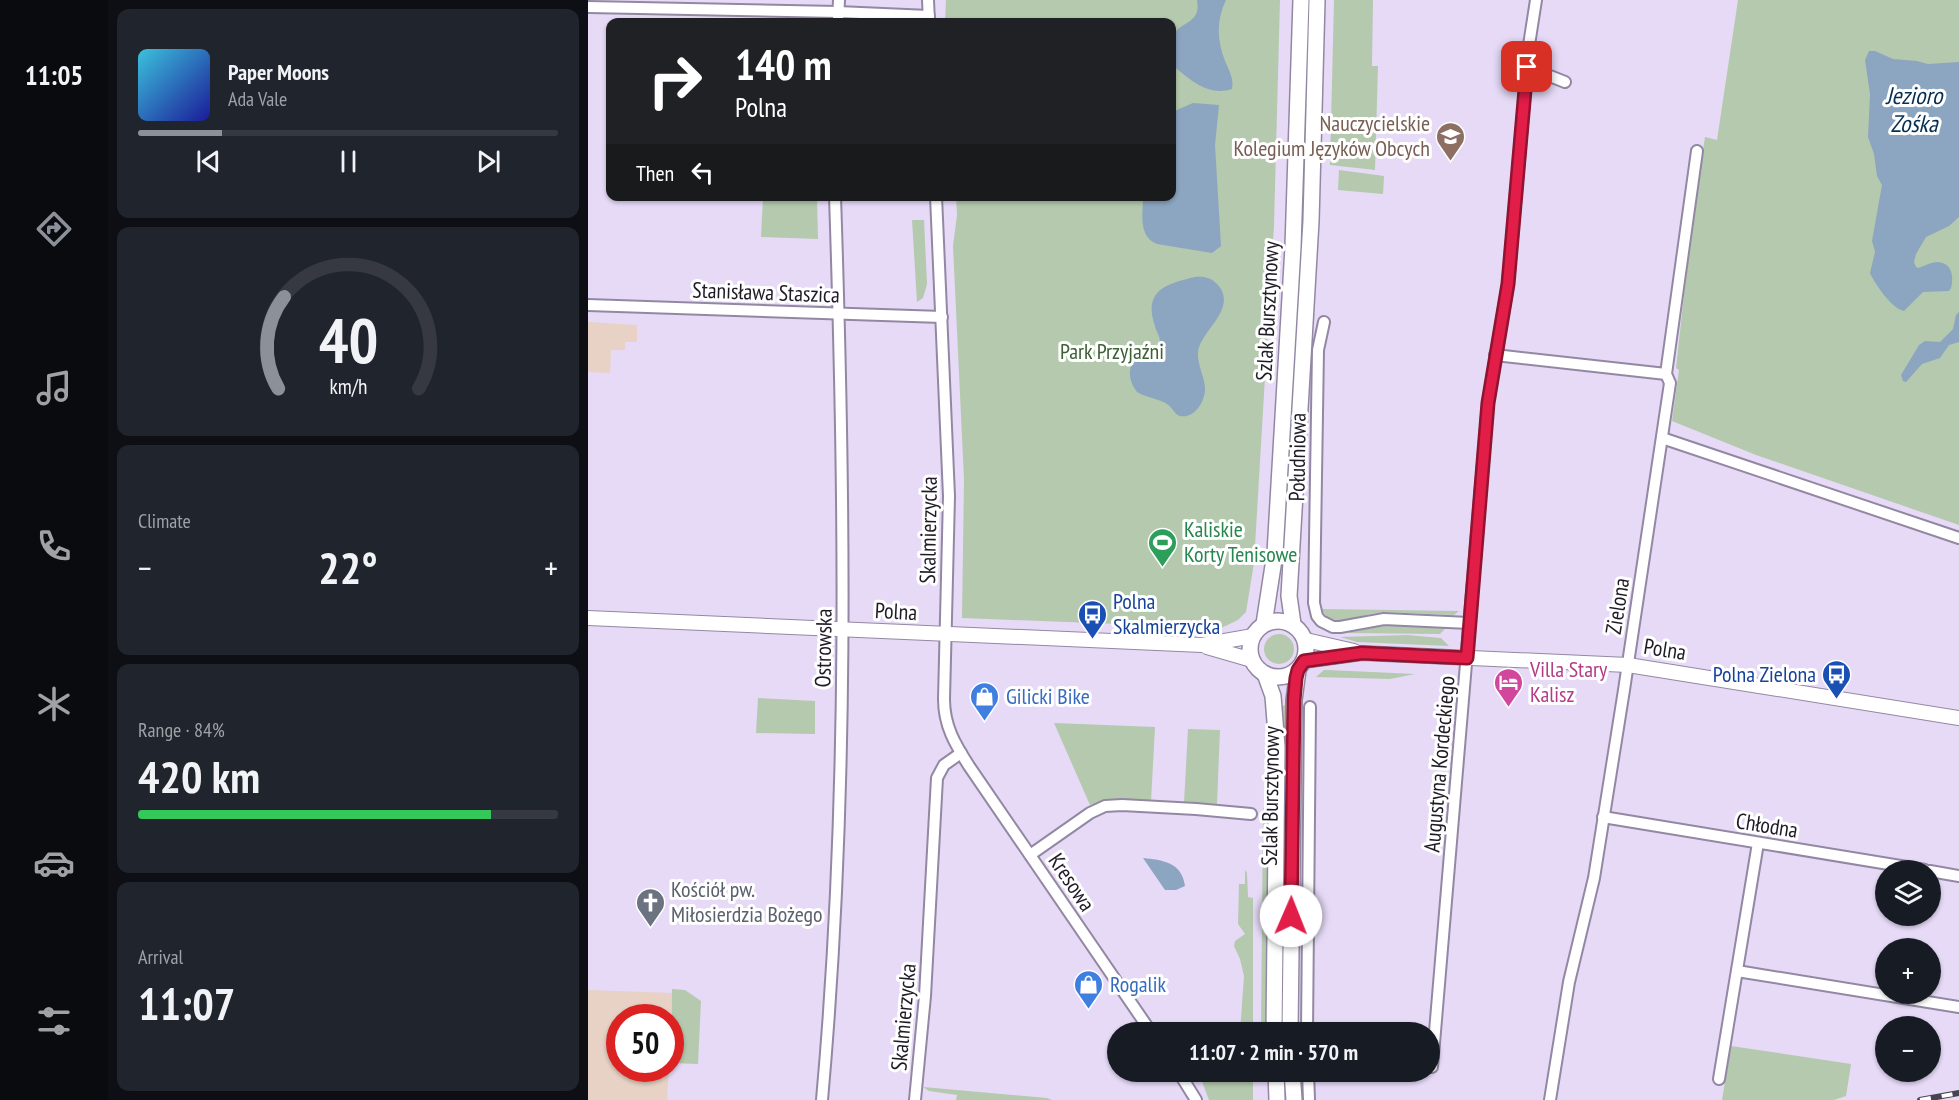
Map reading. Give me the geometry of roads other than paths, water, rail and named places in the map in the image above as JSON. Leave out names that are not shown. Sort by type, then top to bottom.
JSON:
[{"type":"main road","name":"Szlak Bursztynowy","points":[[1264,624],[1275,554],[1292,270],[1301,0]]},
{"type":"main road","name":"Szlak Bursztynowy","points":[[1293,624],[1289,596],[1310,248],[1317,0]]},
{"type":"main road","points":[[1279,620],[1293,624],[1306,640],[1307,647],[1301,665],[1282,677],[1265,674],[1252,660],[1250,645],[1253,636],[1264,624],[1279,620]]},
{"type":"main road","name":"Szlak Bursztynowy","points":[[1290,1022],[1294,700],[1301,665]]},
{"type":"main road","name":"Szlak Bursztynowy","points":[[1265,674],[1273,696],[1277,747],[1274,1022]]},
{"type":"main road","points":[[1277,1082],[1278,1100]]},
{"type":"main road","points":[[1293,1082],[1294,1100]]},
{"type":"street","points":[[838,17],[839,0]]},
{"type":"street","points":[[928,0],[929,18]]},
{"type":"street","name":"Augustyna Kordeckiego","points":[[1436,1022],[1488,403],[1509,275],[1527,67],[1536,0]]},
{"type":"street","points":[[588,7],[868,18]]},
{"type":"street","points":[[1527,67],[1565,82]]},
{"type":"street","name":"Zielona","points":[[1550,1100],[1569,982],[1590,899],[1628,665],[1670,383],[1666,374],[1697,151]]},
{"type":"street","name":"Ostrowska","points":[[822,1100],[833,965],[844,630],[843,449],[835,201]]},
{"type":"street","name":"Skalmierzycka","points":[[915,1100],[926,996],[936,783],[940,769],[960,753],[947,729],[944,710],[949,496],[936,201]]},
{"type":"street","name":"Stanisława Staszica","points":[[588,305],[942,317]]},
{"type":"street","name":"Południowa","points":[[1324,322],[1319,339],[1317,380],[1314,603],[1317,615],[1326,624],[1340,627],[1384,619],[1469,622]]},
{"type":"street","points":[[1495,355],[1666,374]]},
{"type":"street","points":[[1662,438],[1959,538]]},
{"type":"street","name":"Polna","points":[[588,618],[1202,645],[1253,636]]},
{"type":"street","name":"Polna","points":[[1306,640],[1362,653],[1628,665],[1959,718]]},
{"type":"street","name":"Polna","points":[[1202,645],[1252,660]]},
{"type":"street","name":"Polna","points":[[1301,665],[1362,653]]},
{"type":"street","points":[[1307,1022],[1310,708]]},
{"type":"street","name":"Kresowa","points":[[960,753],[1144,1022]]},
{"type":"street","points":[[1030,855],[1089,813],[1105,806],[1175,807],[1251,814]]},
{"type":"street","name":"Chłodna","points":[[1603,817],[1875,862]]},
{"type":"street","points":[[1719,1079],[1758,843]]},
{"type":"street","points":[[1941,873],[1959,876]]},
{"type":"street","points":[[1737,971],[1959,1007]]},
{"type":"street","points":[[1185,1082],[1196,1100]]},
{"type":"street","points":[[1308,1082],[1309,1100]]},
{"type":"water","points":[[1197,0],[1226,0],[1220,15],[1219,38],[1232,78],[1232,89],[1215,91],[1207,89],[1176,68],[1176,32],[1193,19],[1198,8]]},
{"type":"water","name":"Jezioro Zośka","points":[[1869,51],[1875,51],[1893,59],[1928,64],[1959,62],[1959,217],[1949,226],[1926,237],[1914,262],[1918,268],[1935,262],[1949,267],[1952,275],[1951,288],[1949,291],[1923,292],[1904,311],[1889,301],[1870,273],[1875,252],[1872,241],[1882,185],[1877,176],[1874,154],[1868,137],[1870,94],[1865,60]]},
{"type":"water","points":[[1193,103],[1219,105],[1215,145],[1221,246],[1212,253],[1157,244],[1147,236],[1144,230],[1143,201],[1176,201],[1176,110]]},
{"type":"water","points":[[1195,277],[1214,281],[1219,286],[1224,303],[1221,312],[1200,344],[1198,352],[1205,394],[1195,412],[1180,416],[1169,405],[1137,392],[1132,384],[1130,371],[1135,358],[1152,352],[1160,342],[1152,314],[1154,297],[1166,286]]},
{"type":"water","points":[[1959,312],[1959,342],[1949,345],[1940,358],[1922,364],[1906,382],[1903,381],[1901,375],[1919,345],[1925,341],[1940,342],[1953,329],[1956,315]]},
{"type":"water","points":[[1143,858],[1164,861],[1175,867],[1180,872],[1185,886],[1176,890],[1165,890]]},
{"type":"railway","points":[[1920,1100],[1959,1093]]},
{"type":"place","name":"Nauczycielskie Kolegium Języków Obcych","points":[[1451,162]]},
{"type":"place","name":"Kaliskie Korty Tenisowe","points":[[1163,568]]},
{"type":"place","name":"Polna Skalmierzycka","points":[[1092,640]]},
{"type":"place","name":"Polna Zielona","points":[[1837,700]]},
{"type":"place","name":"Villa Stary Kalisz","points":[[1509,708]]},
{"type":"place","name":"Gilicki Bike","points":[[985,722]]},
{"type":"place","name":"Kościół pw. Miłosierdzia Bożego","points":[[650,928]]},
{"type":"place","name":"Rogalik","points":[[1089,1010]]},
{"type":"park label","name":"Park Przyjaźni","points":[[1112,351]]}]
